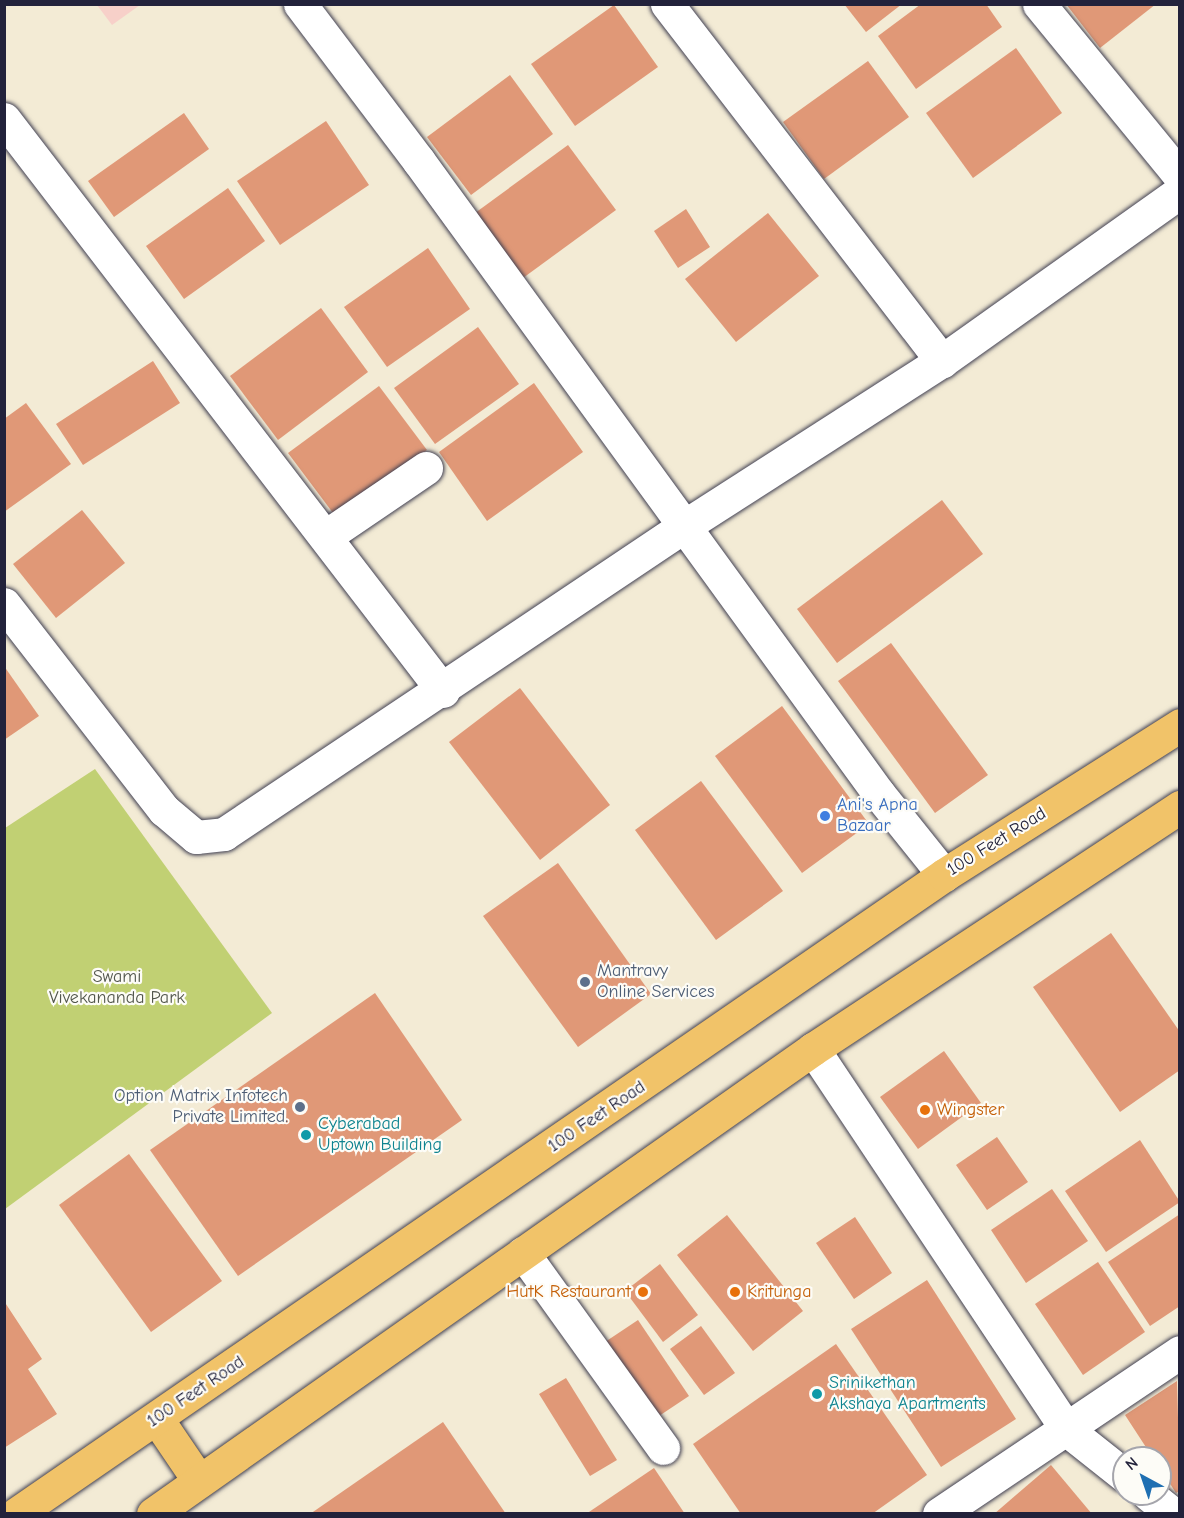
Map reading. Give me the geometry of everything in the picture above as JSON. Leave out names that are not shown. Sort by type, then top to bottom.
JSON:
[{"type":"main road","name":"100 Feet Road","points":[[16,1514],[944,876],[1179,724]]},
{"type":"main road","points":[[153,1514],[813,1049],[1179,807]]},
{"type":"main road","points":[[156,1419],[200,1482]]},
{"type":"street","points":[[300,4],[418,160],[683,527],[944,876]]},
{"type":"street","points":[[667,4],[942,361]]},
{"type":"street","points":[[1039,4],[1179,176]]},
{"type":"street","points":[[4,119],[443,691]]},
{"type":"street","points":[[4,604],[164,810],[196,837],[224,834],[443,691],[683,527],[942,361],[1179,192]]},
{"type":"street","points":[[326,536],[426,468]]},
{"type":"street","points":[[813,1049],[1066,1429],[1112,1465]]},
{"type":"street","points":[[523,1253],[663,1448]]},
{"type":"street","points":[[939,1514],[1179,1352]]},
{"type":"shaded area","points":[[97,5],[140,5],[112,25]]},
{"type":"green space","name":"Swami Vivekananda Park","points":[[95,769],[272,1013],[5,1209],[5,828]]},
{"type":"building","points":[[844,4],[902,4],[866,32]]},
{"type":"building","points":[[921,4],[986,4],[1002,27],[916,89],[878,36]]},
{"type":"building","points":[[1066,4],[1156,4],[1100,48]]},
{"type":"building","points":[[614,5],[658,67],[575,126],[531,64]]},
{"type":"building","points":[[1016,48],[1062,113],[973,178],[926,113]]},
{"type":"building","points":[[868,61],[909,117],[824,179],[783,122]]},
{"type":"building","points":[[510,75],[553,134],[471,195],[427,137]]},
{"type":"building","points":[[184,113],[209,149],[114,217],[88,181]]},
{"type":"building","points":[[326,121],[369,185],[280,245],[237,181]]},
{"type":"building","points":[[568,145],[616,210],[523,278],[475,213]]},
{"type":"building","points":[[228,188],[265,241],[184,299],[146,246]]},
{"type":"building","points":[[686,209],[710,247],[678,268],[654,231]]},
{"type":"building","points":[[768,213],[819,276],[736,342],[685,279]]},
{"type":"building","points":[[428,248],[470,309],[387,367],[344,307]]},
{"type":"building","points":[[321,308],[368,372],[278,440],[230,376]]},
{"type":"building","points":[[478,327],[519,384],[435,444],[394,388]]},
{"type":"building","points":[[153,361],[180,403],[83,465],[56,424]]},
{"type":"building","points":[[534,383],[583,452],[487,521],[439,452]]},
{"type":"building","points":[[379,386],[427,450],[336,517],[288,453]]},
{"type":"building","points":[[26,403],[71,464],[4,512],[4,419]]},
{"type":"building","points":[[942,500],[983,554],[837,663],[797,609]]},
{"type":"building","points":[[82,510],[125,563],[56,618],[13,564]]},
{"type":"building","points":[[891,643],[988,775],[935,813],[838,681]]},
{"type":"building","points":[[4,666],[39,716],[4,740]]},
{"type":"building","points":[[520,688],[610,805],[540,860],[449,742]]},
{"type":"building","points":[[782,706],[869,824],[802,873],[715,756]]},
{"type":"building","points":[[701,781],[783,891],[716,940],[635,830]]},
{"type":"building","points":[[558,863],[651,994],[578,1047],[483,916]]},
{"type":"building","points":[[1111,933],[1180,1032],[1180,1070],[1120,1112],[1033,987]]},
{"type":"building","name":"Cyberabad Uptown Building","points":[[375,993],[462,1120],[238,1276],[150,1150]]},
{"type":"building","points":[[944,1051],[981,1103],[918,1149],[880,1097]]},
{"type":"building","points":[[997,1137],[1028,1182],[987,1210],[956,1165]]},
{"type":"building","points":[[1140,1140],[1180,1202],[1106,1252],[1065,1191]]},
{"type":"building","points":[[129,1154],[222,1281],[151,1332],[59,1205]]},
{"type":"building","points":[[1052,1189],[1088,1241],[1026,1283],[991,1230]]},
{"type":"building","points":[[1180,1214],[1180,1306],[1150,1326],[1108,1262]]},
{"type":"building","points":[[727,1215],[803,1311],[753,1351],[677,1255]]},
{"type":"building","points":[[855,1217],[892,1273],[854,1299],[816,1243]]},
{"type":"building","points":[[1098,1262],[1145,1332],[1083,1375],[1035,1304]]},
{"type":"building","points":[[660,1264],[698,1315],[663,1342],[625,1291]]},
{"type":"building","points":[[927,1280],[1016,1419],[941,1467],[851,1329]]},
{"type":"building","points":[[4,1301],[42,1359],[28,1369],[57,1414],[4,1448]]},
{"type":"building","points":[[638,1320],[689,1396],[653,1420],[602,1344]]},
{"type":"building","points":[[701,1326],[735,1373],[704,1395],[670,1349]]},
{"type":"building","name":"Srinikethan Akshaya Apartments","points":[[836,1344],[927,1475],[872,1514],[741,1514],[693,1444]]},
{"type":"building","points":[[566,1378],[617,1460],[590,1476],[539,1394]]},
{"type":"building","points":[[1177,1381],[1180,1491],[1176,1493],[1172,1487],[1172,1446],[1145,1446],[1125,1415]]},
{"type":"building","points":[[443,1422],[506,1514],[310,1514]]},
{"type":"building","points":[[1051,1465],[1092,1514],[994,1514]]},
{"type":"building","points":[[654,1468],[685,1514],[586,1514]]},
{"type":"place","name":"Ani's Apna Bazaar","points":[[825,816]]},
{"type":"place","name":"Mantravy Online Services","points":[[585,982]]},
{"type":"place","name":"Option Matrix Infotech Private Limited.","points":[[300,1107]]},
{"type":"place","name":"Wingster","points":[[925,1110]]},
{"type":"place","name":"Cyberabad Uptown Building","points":[[306,1135]]},
{"type":"place","name":"HutK Restaurant","points":[[643,1292]]},
{"type":"place","name":"Kritunga","points":[[735,1292]]},
{"type":"place","name":"Srinikethan Akshaya Apartments","points":[[817,1394]]}]
